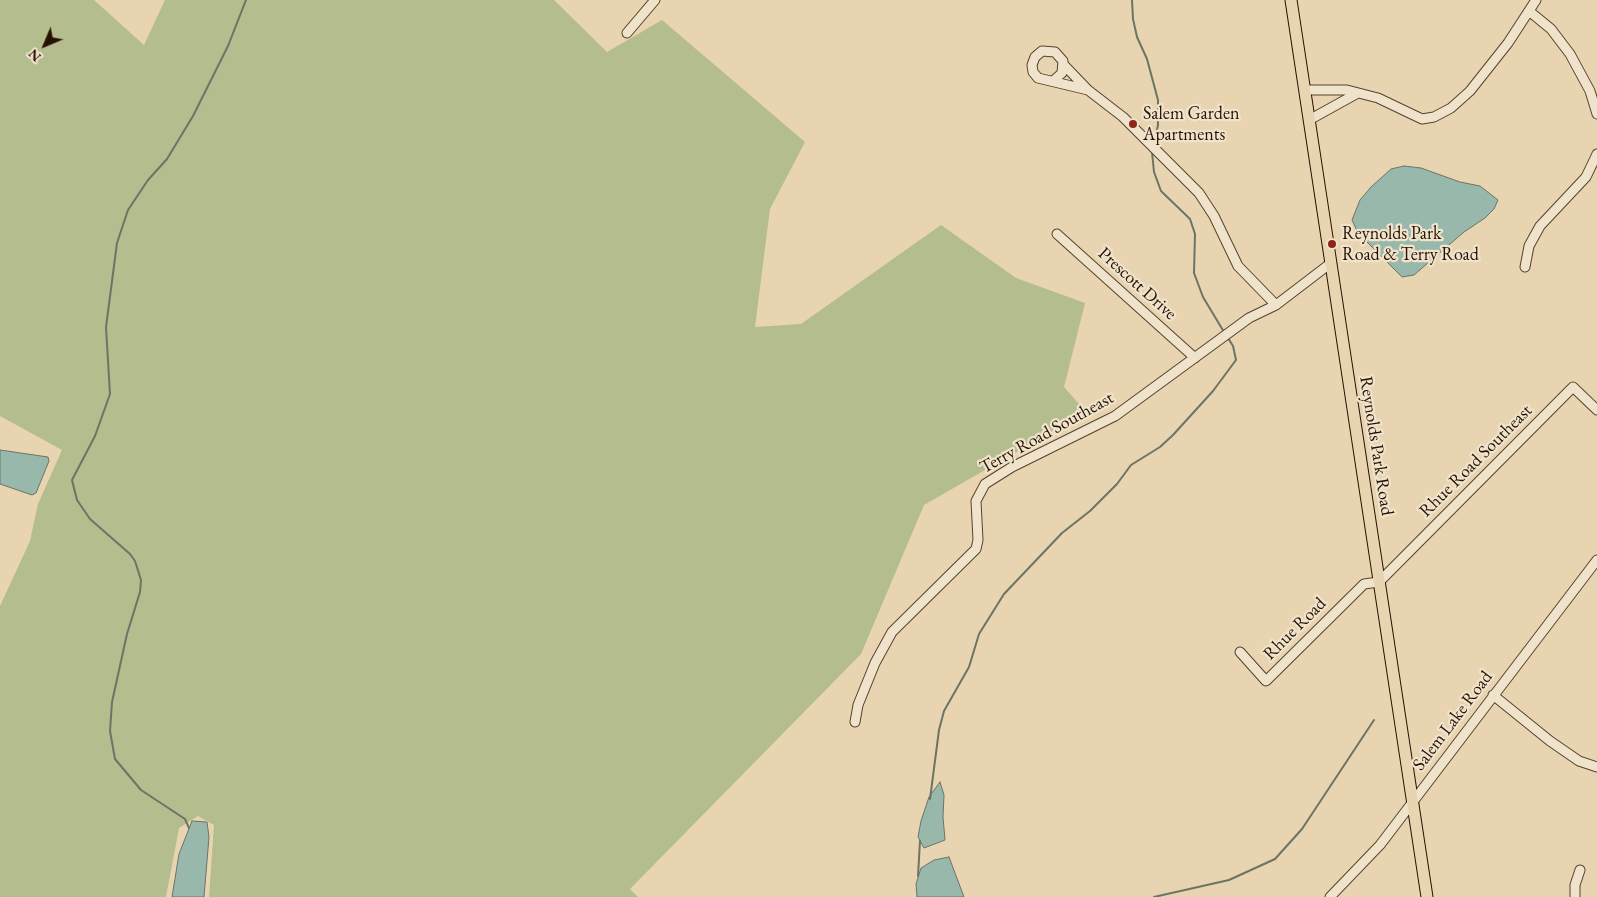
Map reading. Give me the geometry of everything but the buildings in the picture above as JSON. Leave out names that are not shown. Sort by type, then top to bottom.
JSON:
[{"type":"main road","name":"Reynolds Park Road","points":[[1291,0],[1427,897]]},
{"type":"street","points":[[627,33],[655,0]]},
{"type":"street","points":[[1305,90],[1346,90],[1378,98],[1422,119],[1442,114],[1460,101],[1484,74],[1536,0]]},
{"type":"street","points":[[1529,11],[1551,29],[1570,54],[1590,91],[1597,114]]},
{"type":"street","points":[[1088,90],[1053,81],[1041,80],[1035,76],[1032,65],[1035,57],[1042,52],[1050,50],[1061,58],[1064,65],[1088,90],[1123,117],[1199,192],[1214,216],[1238,266],[1276,304]]},
{"type":"street","points":[[1053,81],[1062,73],[1064,65]]},
{"type":"street","points":[[1309,120],[1356,94]]},
{"type":"street","points":[[1526,267],[1530,246],[1540,226],[1586,177],[1597,154]]},
{"type":"street","name":"Prescott Drive","points":[[1057,234],[1195,358]]},
{"type":"street","name":"Terry Road Southeast","points":[[854,722],[858,705],[875,663],[892,632],[976,549],[978,540],[976,501],[985,484],[1012,467],[1115,416],[1249,318],[1276,304],[1330,264]]},
{"type":"street","name":"Rhue Road Southeast","points":[[1379,582],[1573,387],[1597,410]]},
{"type":"street","name":"Salem Lake Road","points":[[1330,897],[1380,845],[1597,560]]},
{"type":"street","name":"Rhue Road","points":[[1240,652],[1266,681],[1364,584],[1379,582]]},
{"type":"street","points":[[1493,695],[1550,741],[1579,761],[1597,767]]},
{"type":"street","points":[[1574,897],[1575,885],[1580,870]]},
{"type":"green space","points":[[0,0],[94,0],[144,45],[165,0],[554,0],[607,52],[662,20],[805,142],[770,209],[755,327],[801,324],[941,225],[1016,278],[1085,303],[1064,387],[1086,412],[924,505],[861,654],[630,889],[638,897],[209,897],[214,825],[198,816],[179,828],[166,897],[0,897],[0,606],[30,541],[38,504],[62,450],[0,416]]},
{"type":"shaded area","points":[[1404,166],[1421,168],[1460,182],[1480,186],[1498,200],[1494,209],[1485,218],[1464,232],[1414,275],[1402,277],[1358,233],[1352,220],[1360,200],[1371,187],[1391,169]]},
{"type":"shaded area","points":[[0,450],[48,457],[49,461],[36,493],[32,495],[0,484]]},
{"type":"shaded area","points":[[940,782],[944,795],[945,840],[924,848],[918,837],[921,821],[929,797]]},
{"type":"shaded area","points":[[192,821],[207,822],[209,837],[204,897],[172,897],[179,854]]},
{"type":"shaded area","points":[[949,857],[964,897],[917,897],[916,884],[921,868],[934,860]]},
{"type":"waterway","points":[[189,828],[185,819],[141,790],[115,759],[110,731],[112,702],[127,634],[140,592],[141,580],[135,561],[130,554],[90,519],[77,500],[72,480],[95,436],[110,394],[106,327],[117,243],[128,210],[148,180],[167,159],[193,116],[228,46],[246,0]]},
{"type":"waterway","points":[[1132,0],[1133,19],[1137,37],[1147,59],[1158,100],[1158,125],[1154,143]]},
{"type":"waterway","points":[[1152,152],[1154,172],[1161,191],[1190,219],[1195,234],[1194,273],[1203,297],[1224,332]]},
{"type":"waterway","points":[[930,799],[939,730],[944,711],[969,667],[979,634],[1004,594],[1062,533],[1090,511],[1117,484],[1131,465],[1160,447],[1213,391],[1236,360],[1233,346],[1228,338]]},
{"type":"waterway","points":[[1154,897],[1229,880],[1275,859],[1302,829],[1374,720]]},
{"type":"waterway","points":[[918,876],[920,841]]},
{"type":"place","name":"Salem Garden Apartments","points":[[1133,124]]},
{"type":"place","name":"Reynolds Park Road & Terry Road","points":[[1332,244]]}]
